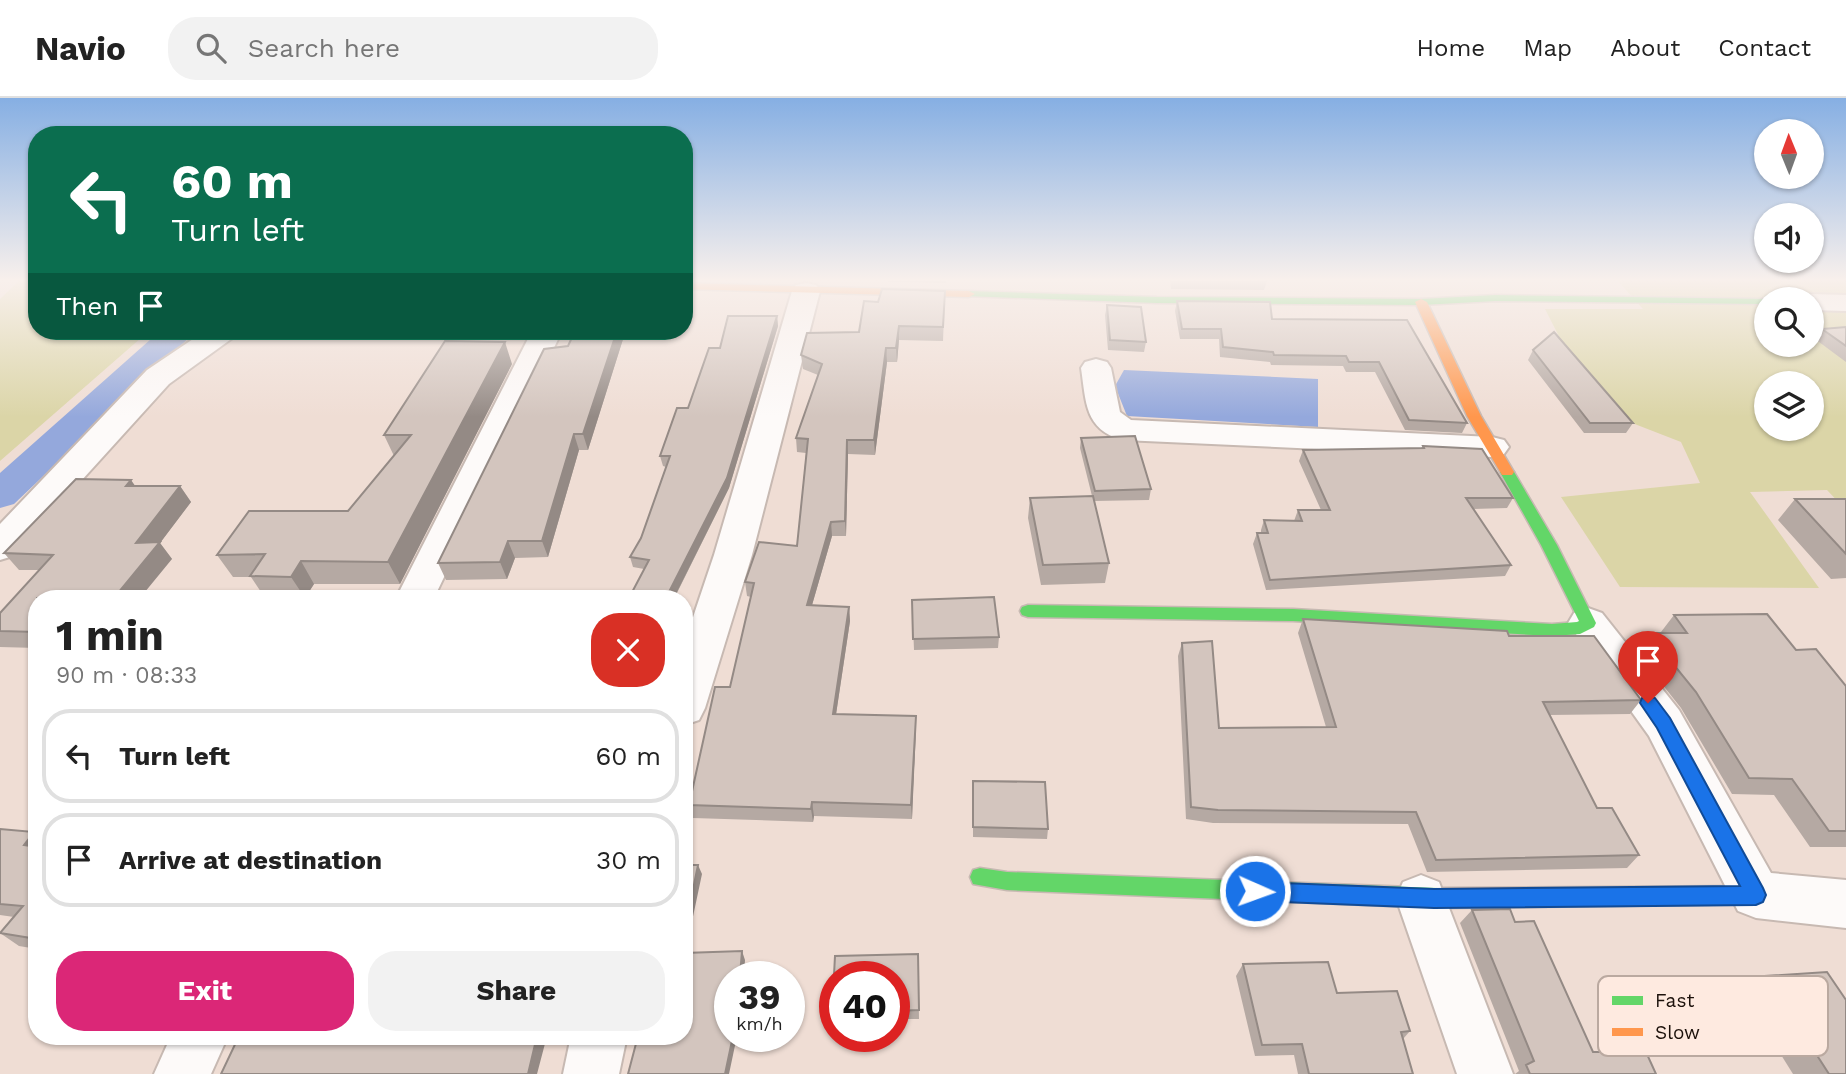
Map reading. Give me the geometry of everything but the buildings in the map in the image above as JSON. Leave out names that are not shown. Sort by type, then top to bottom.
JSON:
[{"type":"street","points":[[693,680],[733,555],[796,327]]},
{"type":"street","points":[[1432,327],[1474,416],[1549,545],[1588,623],[1664,723],[1756,895]]},
{"type":"street","points":[[0,547],[158,377],[211,340]]},
{"type":"street","points":[[419,590],[543,340]]},
{"type":"street","points":[[1096,368],[1105,416],[1123,430],[1492,447]]},
{"type":"street","points":[[1028,611],[1293,615],[1552,630],[1580,628],[1588,623]]},
{"type":"street","points":[[980,877],[1020,882],[1421,898],[1756,895],[1846,904]]},
{"type":"street","points":[[1421,898],[1485,1074]]},
{"type":"street","points":[[181,1074],[196,1045]]},
{"type":"street","points":[[591,1074],[597,1045]]},
{"type":"shaded area","points":[[0,327],[28,327],[28,340],[139,340],[0,461]]},
{"type":"shaded area","points":[[1554,327],[1754,327],[1754,357],[1824,357],[1824,327],[1846,327],[1846,510],[1827,490],[1750,492],[1819,588],[1620,587],[1561,497],[1700,483],[1681,442],[1596,409]]},
{"type":"water","points":[[1124,370],[1318,379],[1318,427],[1127,416],[1115,386]]},
{"type":"waterway","points":[[0,495],[169,340]]},
{"type":"traffic: fast","points":[[1028,611],[1293,615],[1552,630],[1580,628],[1588,623],[1549,545],[1507,472]]},
{"type":"traffic: fast","points":[[980,877],[1007,881],[1438,898]]},
{"type":"traffic: slow","points":[[1432,327],[1474,416],[1507,472]]},
{"type":"traffic: slow","points":[[1438,898],[1756,895]]},
{"type":"route","points":[[1255,891],[1434,898],[1756,895],[1664,723],[1648,703]]}]
